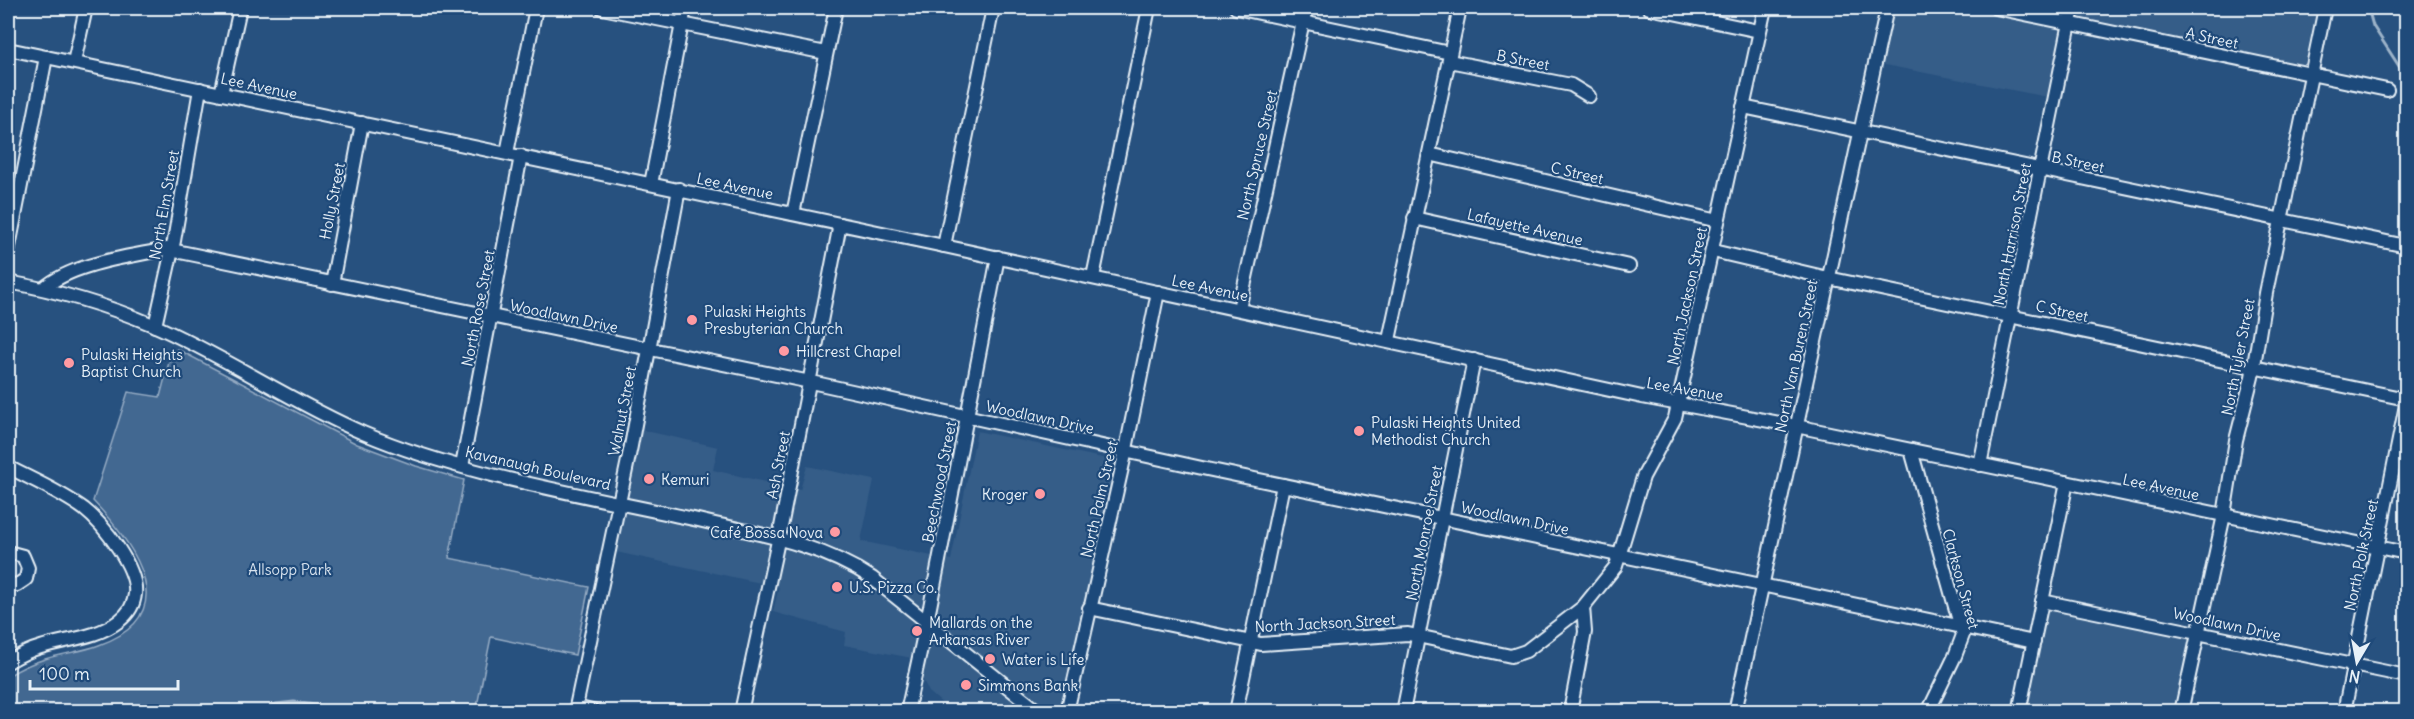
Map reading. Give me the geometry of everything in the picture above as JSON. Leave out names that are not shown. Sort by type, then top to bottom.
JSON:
[{"type":"street","points":[[74,62],[86,8]]},
{"type":"street","points":[[221,94],[240,8]]},
{"type":"street","points":[[507,153],[536,8]]},
{"type":"street","points":[[602,8],[826,53]]},
{"type":"street","points":[[651,184],[685,8]]},
{"type":"street","points":[[793,214],[836,8]]},
{"type":"street","points":[[944,246],[993,8]]},
{"type":"street","points":[[1093,277],[1149,8]]},
{"type":"street","name":"B Street","points":[[1236,8],[1303,21],[1571,85],[1589,96]]},
{"type":"street","name":"North Spruce Street","points":[[1239,309],[1306,8]]},
{"type":"street","points":[[1389,340],[1460,8]]},
{"type":"street","points":[[1649,8],[1759,31]]},
{"type":"street","name":"North Jackson Street","points":[[1089,609],[1251,643],[1279,644],[1395,634],[1516,656],[1583,607],[1616,566],[1643,477],[1675,418],[1680,403],[1765,8]]},
{"type":"street","name":"North Van Buren Street","points":[[1735,711],[1887,8]]},
{"type":"street","name":"A Street","points":[[1996,8],[2387,90]]},
{"type":"street","name":"North Harrison Street","points":[[1980,465],[2073,8]]},
{"type":"street","name":"North Tyler Street","points":[[2181,711],[2224,515],[2236,440],[2254,367],[2281,220],[2325,8]]},
{"type":"street","name":"Lee Avenue","points":[[8,49],[1389,340],[1642,397],[1796,426],[2406,553]]},
{"type":"street","points":[[8,252],[46,57]]},
{"type":"street","name":"North Elm Street","points":[[155,326],[172,250],[200,89]]},
{"type":"street","name":"B Street","points":[[1743,107],[2406,246]]},
{"type":"street","name":"Holly Street","points":[[332,284],[362,123]]},
{"type":"street","name":"C Street","points":[[1429,154],[1718,221]]},
{"type":"street","name":"North Rose Street","points":[[462,466],[521,156]]},
{"type":"street","name":"Walnut Street","points":[[596,711],[576,707],[619,503],[679,189]]},
{"type":"street","name":"Lafayette Avenue","points":[[1414,218],[1629,266]]},
{"type":"street","name":"Ash Street","points":[[741,711],[779,539],[840,224]]},
{"type":"street","name":"Woodlawn Drive","points":[[44,288],[55,279],[85,267],[166,249],[172,250],[809,382],[1761,587],[2034,642]]},
{"type":"street","name":"C Street","points":[[1713,251],[1828,278],[2406,399]]},
{"type":"street","name":"Beechwood Street","points":[[907,711],[927,621],[998,257]]},
{"type":"street","name":"Kavanaugh Boulevard","points":[[8,282],[44,288],[94,302],[155,326],[361,432],[462,466],[779,539],[824,552],[853,566],[927,621],[1039,711]]},
{"type":"street","name":"North Palm Street","points":[[1067,711],[1158,292]]},
{"type":"street","name":"North Monroe Street","points":[[1403,711],[1474,360]]},
{"type":"street","name":"North Polk Street","points":[[2344,711],[2406,405]]},
{"type":"street","name":"Clarkson Street","points":[[1911,450],[1961,627],[1961,641],[1928,711]]},
{"type":"street","points":[[8,467],[75,503],[97,521],[118,549],[132,576],[135,593],[129,611],[109,627],[76,639],[41,646],[8,662]]},
{"type":"street","points":[[2019,711],[2067,482]]},
{"type":"street","points":[[1236,711],[1283,485]]},
{"type":"street","points":[[8,552],[23,556],[28,568],[26,579],[17,585],[8,584]]},
{"type":"street","name":"Woodlawn Drive","points":[[2042,601],[2406,676]]},
{"type":"street","points":[[1574,711],[1585,632],[1583,607]]},
{"type":"shaded area","points":[[1894,8],[1967,8],[2061,29],[2048,97],[1880,64]]},
{"type":"shaded area","points":[[2026,8],[2317,8],[2304,67]]},
{"type":"shaded area","points":[[637,429],[718,447],[713,470],[800,490],[807,466],[874,480],[861,541],[951,560],[977,431],[1116,461],[1072,709],[1084,711],[951,711],[929,692],[912,658],[844,645],[846,632],[773,612],[779,587],[616,552]]},
{"type":"shaded area","points":[[2048,610],[2191,639],[2176,711],[2027,712]]},
{"type":"green space","name":"Allsopp Park","points":[[177,349],[357,444],[416,466],[464,480],[449,558],[589,587],[575,655],[491,637],[476,711],[8,711],[8,676],[40,661],[99,645],[125,632],[140,616],[146,597],[144,578],[136,558],[124,538],[93,501],[128,392],[160,397],[169,362]]},
{"type":"waterway","points":[[2368,8],[2373,26],[2406,77]]},
{"type":"waterway","points":[[262,712],[276,704],[294,702],[363,712]]},
{"type":"place","name":"Pulaski Heights Presbyterian Church","points":[[692,320]]},
{"type":"place","name":"Hillcrest Chapel","points":[[784,351]]},
{"type":"place","name":"Pulaski Heights Baptist Church","points":[[69,363]]},
{"type":"place","name":"Pulaski Heights United Methodist Church","points":[[1359,431]]},
{"type":"place","name":"Kemuri","points":[[649,479]]},
{"type":"place","name":"Kroger","points":[[1040,494]]},
{"type":"place","name":"Café Bossa Nova","points":[[835,532]]},
{"type":"place","name":"U.S. Pizza Co.","points":[[837,587]]},
{"type":"place","name":"Mallards on the Arkansas River","points":[[917,631]]},
{"type":"place","name":"Water is Life","points":[[990,659]]},
{"type":"place","name":"Simmons Bank","points":[[966,685]]}]
